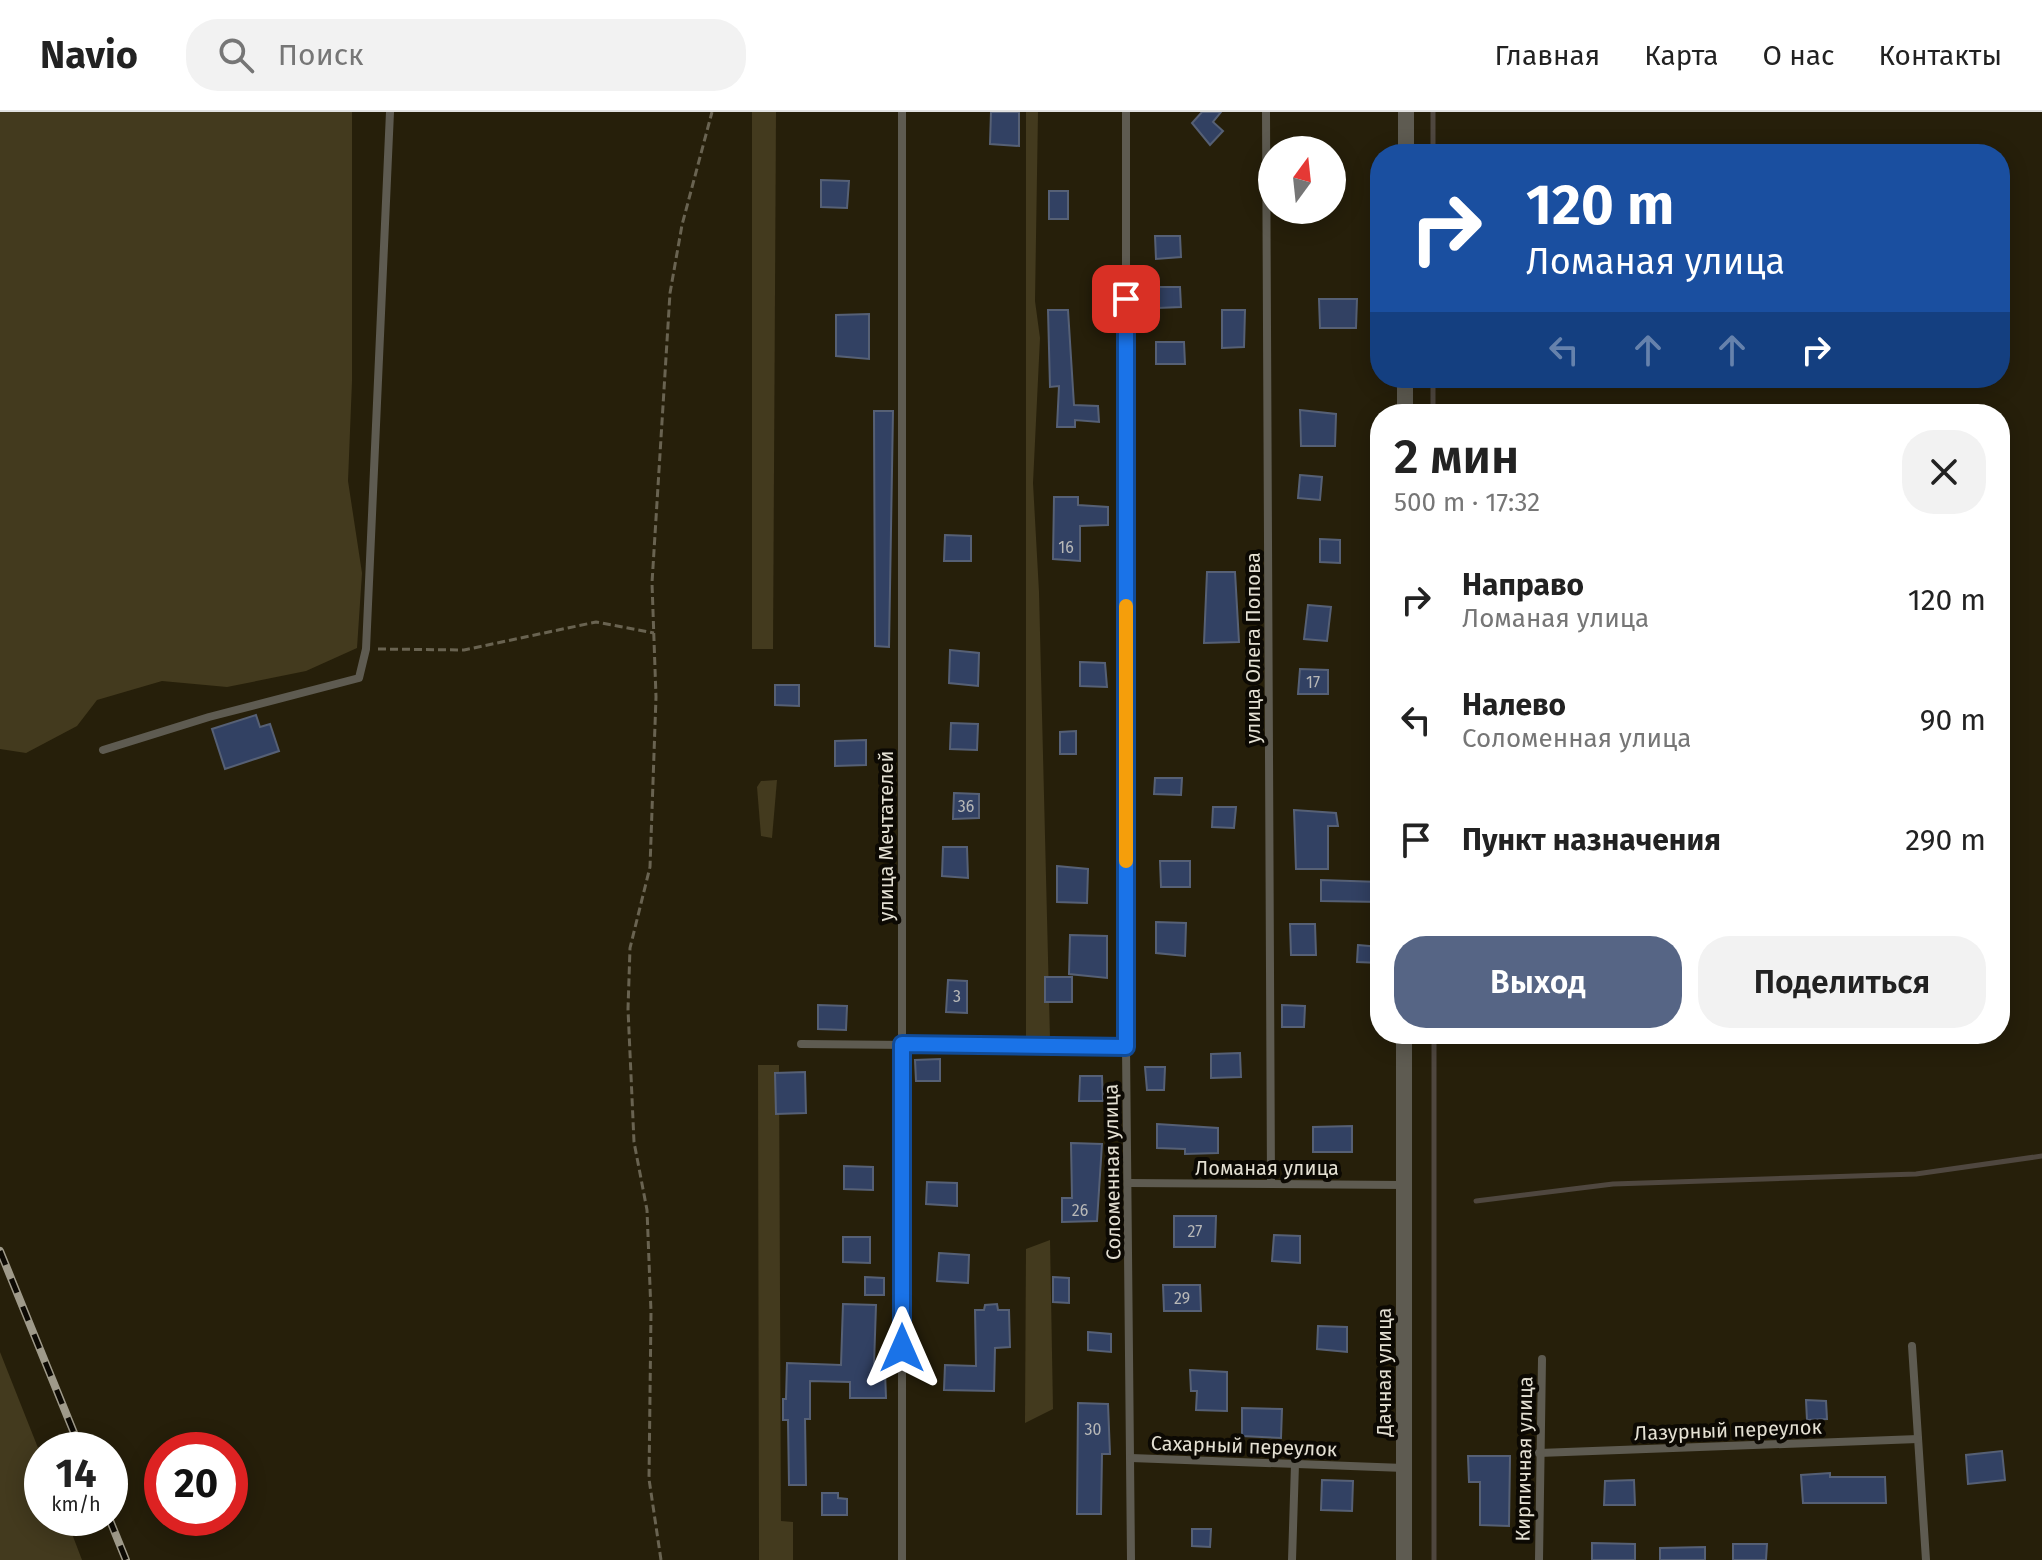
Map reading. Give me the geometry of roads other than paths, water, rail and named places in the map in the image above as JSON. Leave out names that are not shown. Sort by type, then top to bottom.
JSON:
[{"type":"street","points":[[1406,112],[1406,144]]},
{"type":"street","name":"Дачная улица","points":[[1404,1044],[1404,1560]]},
{"type":"lane","points":[[103,750],[209,717],[359,678],[366,649],[390,112]]},
{"type":"lane","name":"улица Мечтателей","points":[[902,112],[902,1560]]},
{"type":"lane","name":"Соломенная улица","points":[[1126,112],[1126,1047],[1131,1560]]},
{"type":"lane","name":"улица Олега Попова","points":[[1266,112],[1271,1184]]},
{"type":"lane","points":[[801,1044],[1126,1047]]},
{"type":"lane","name":"Ломаная улица","points":[[1129,1183],[1404,1185]]},
{"type":"lane","points":[[1912,1346],[1926,1560]]},
{"type":"lane","name":"Кирпичная улица","points":[[1539,1560],[1542,1359]]},
{"type":"lane","name":"Лазурный переулок","points":[[1539,1453],[1918,1439]]},
{"type":"lane","name":"Сахарный переулок","points":[[1131,1458],[1404,1468]]},
{"type":"lane","points":[[1292,1560],[1295,1464]]},
{"type":"waterway","points":[[1433,112],[1433,144]]},
{"type":"waterway","points":[[1433,388],[1433,404]]},
{"type":"waterway","points":[[1434,1044],[1434,1560]]},
{"type":"waterway","points":[[1476,1201],[1613,1184],[1916,1174],[2042,1156]]},
{"type":"railway","points":[[0,1251],[74,1432]]},
{"type":"railway","points":[[116,1536],[126,1560]]}]
